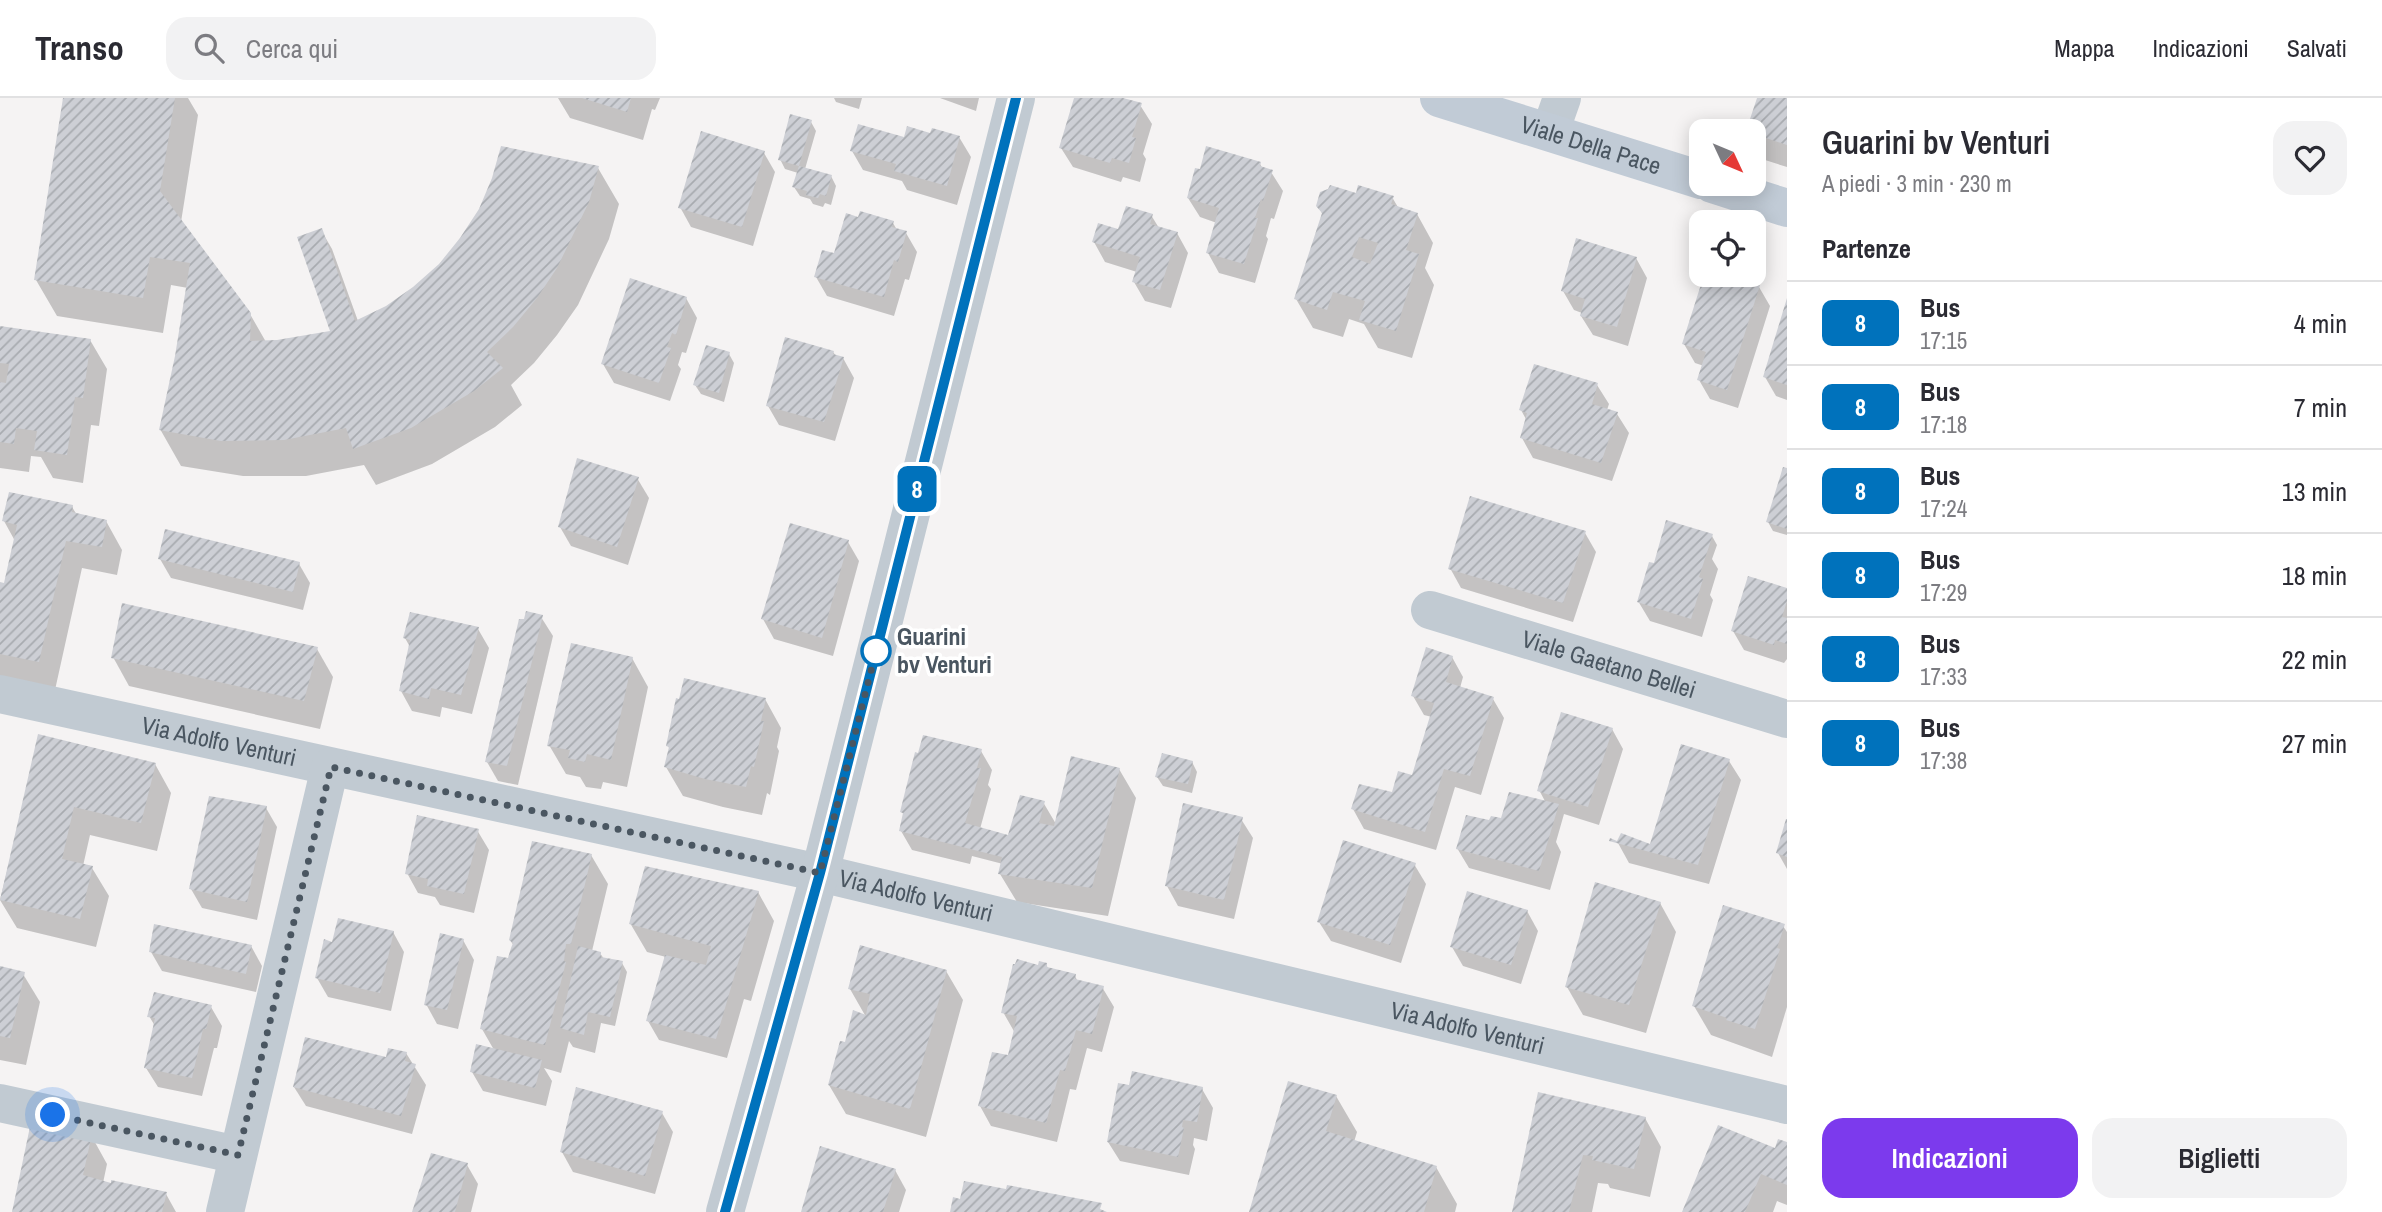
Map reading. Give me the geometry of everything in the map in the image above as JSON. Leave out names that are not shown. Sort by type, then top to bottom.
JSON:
[{"type":"street","points":[[725,1212],[820,873],[1016,98]]},
{"type":"street","name":"Viale Della Pace","points":[[1439,98],[1556,115],[1689,175]]},
{"type":"street","points":[[1750,196],[1787,208]]},
{"type":"street","name":"Viale Gaetano Bellei","points":[[1430,610],[1787,719]]},
{"type":"street","name":"Via Adolfo Venturi","points":[[0,694],[820,873],[1787,1105]]},
{"type":"street","points":[[225,1212],[331,767]]},
{"type":"street","points":[[0,1103],[238,1155]]},
{"type":"building","points":[[63,98],[175,98],[160,191],[251,313],[250,341],[277,340],[330,331],[297,237],[322,228],[355,321],[386,306],[439,264],[479,209],[501,146],[599,166],[589,202],[557,268],[513,327],[487,352],[503,368],[474,391],[411,428],[353,449],[346,428],[284,440],[221,441],[159,430],[175,356],[190,263],[150,257],[143,298],[34,280]]},
{"type":"building","points":[[582,98],[631,98],[627,112]]},
{"type":"building","points":[[1074,98],[1123,98],[1142,103],[1132,137],[1136,138],[1129,163],[1112,158],[1110,163],[1059,148]]},
{"type":"building","points":[[1757,98],[1787,98],[1787,145],[1766,138],[1766,119],[1750,119]]},
{"type":"building","points":[[790,114],[812,120],[799,166],[778,160]]},
{"type":"building","points":[[858,124],[904,137],[907,126],[930,133],[932,128],[960,136],[947,186],[894,171],[896,164],[850,151]]},
{"type":"building","points":[[701,131],[765,151],[742,227],[678,208]]},
{"type":"building","points":[[1206,146],[1261,162],[1260,166],[1273,170],[1255,218],[1258,218],[1244,264],[1206,253],[1219,208],[1187,198],[1195,168],[1200,169]]},
{"type":"building","points":[[799,166],[832,175],[826,196],[820,194],[818,198],[806,195],[807,191],[792,187]]},
{"type":"building","points":[[1330,185],[1356,193],[1358,185],[1394,196],[1391,204],[1418,213],[1406,250],[1419,254],[1396,331],[1359,320],[1365,301],[1333,292],[1327,310],[1294,299],[1322,213],[1316,206],[1320,192],[1328,189]],"holes":[[[1359,237],[1378,243],[1370,264],[1352,257]]]},
{"type":"building","points":[[1126,206],[1153,214],[1150,224],[1178,232],[1160,290],[1132,282],[1140,257],[1092,242],[1098,223],[1118,229]]},
{"type":"building","points":[[860,211],[894,221],[892,227],[907,231],[898,262],[894,260],[884,297],[814,277],[822,250],[834,253],[846,213],[858,217]]},
{"type":"building","points":[[1576,238],[1637,257],[1617,327],[1580,316],[1585,299],[1561,291]]},
{"type":"building","points":[[630,278],[687,297],[676,335],[672,333],[667,347],[671,348],[659,383],[601,364]]},
{"type":"building","points":[[1700,287],[1759,287],[1727,390],[1697,380],[1706,352],[1682,344]]},
{"type":"building","points":[[1787,298],[1787,385],[1763,377]]},
{"type":"building","points":[[0,326],[91,339],[83,398],[75,397],[67,455],[34,450],[37,431],[16,428],[14,444],[0,442],[0,382],[6,383],[9,364],[0,363]]},
{"type":"building","points":[[785,337],[834,351],[833,354],[844,357],[824,422],[766,406]]},
{"type":"building","points":[[706,345],[730,352],[719,393],[693,385]]},
{"type":"building","points":[[1534,364],[1598,383],[1592,404],[1618,412],[1601,463],[1520,438],[1527,413],[1519,410]]},
{"type":"building","points":[[577,458],[639,477],[617,547],[558,527]]},
{"type":"building","points":[[1783,467],[1787,468],[1787,529],[1766,522]]},
{"type":"building","points":[[9,492],[73,505],[72,512],[107,520],[102,547],[66,541],[39,662],[0,654],[0,582],[4,583],[17,525],[2,521]]},
{"type":"building","points":[[1470,496],[1586,531],[1563,603],[1448,569]]},
{"type":"building","points":[[1666,520],[1713,534],[1699,577],[1703,579],[1691,619],[1637,602],[1649,562],[1654,563]]},
{"type":"building","points":[[790,523],[849,540],[822,638],[761,619]]},
{"type":"building","points":[[165,529],[300,562],[293,592],[158,559]]},
{"type":"building","points":[[1748,576],[1787,588],[1787,601],[1782,617],[1787,618],[1787,644],[1775,640],[1774,645],[1731,631]]},
{"type":"building","points":[[122,603],[318,647],[304,701],[111,658]]},
{"type":"building","points":[[526,611],[543,615],[507,766],[485,762],[519,619],[524,619]]},
{"type":"building","points":[[410,612],[479,627],[461,695],[431,688],[429,699],[399,691],[410,640],[403,638]]},
{"type":"building","points":[[571,643],[633,657],[611,760],[587,754],[585,762],[568,758],[570,750],[547,746]]},
{"type":"building","points":[[1426,647],[1453,656],[1446,682],[1494,697],[1470,776],[1444,769],[1425,832],[1351,809],[1359,784],[1392,792],[1398,771],[1412,775],[1434,703],[1411,696]]},
{"type":"building","points":[[684,678],[766,698],[754,767],[751,766],[746,787],[664,767],[676,698],[679,699]]},
{"type":"building","points":[[1561,712],[1613,728],[1588,807],[1537,791]]},
{"type":"building","points":[[38,734],[156,763],[141,823],[74,807],[62,859],[93,866],[80,919],[0,900]]},
{"type":"building","points":[[923,735],[982,749],[977,768],[981,768],[965,823],[1008,835],[1020,795],[1045,801],[1039,823],[1054,826],[1071,756],[1120,768],[1092,888],[998,874],[1002,857],[899,831],[903,813],[900,812],[915,752],[918,753]]},
{"type":"building","points":[[1681,744],[1730,759],[1698,865],[1609,841],[1610,838],[1617,841],[1621,833],[1650,844]]},
{"type":"building","points":[[1162,753],[1193,761],[1188,784],[1155,777]]},
{"type":"building","points":[[1509,792],[1559,804],[1539,871],[1456,849],[1466,815],[1489,820],[1491,816],[1501,818]]},
{"type":"building","points":[[209,796],[267,806],[247,902],[189,889]]},
{"type":"building","points":[[1183,803],[1243,817],[1224,900],[1165,886]]},
{"type":"building","points":[[417,815],[479,829],[464,894],[427,886],[428,879],[405,874]]},
{"type":"building","points":[[1787,819],[1787,857],[1776,853]]},
{"type":"building","points":[[1343,840],[1416,863],[1390,945],[1317,922]]},
{"type":"building","points":[[532,841],[592,854],[571,944],[566,944],[566,962],[545,1045],[480,1029],[497,956],[508,958],[513,943],[509,940]]},
{"type":"building","points":[[645,866],[759,891],[716,1039],[646,1021],[665,955],[706,965],[711,946],[629,924]]},
{"type":"building","points":[[1595,882],[1661,902],[1629,1005],[1565,987]]},
{"type":"building","points":[[1467,891],[1528,910],[1511,965],[1450,947]]},
{"type":"building","points":[[1723,905],[1785,924],[1755,1029],[1692,1006]]},
{"type":"building","points":[[338,918],[394,931],[380,993],[315,978],[324,939],[332,942]]},
{"type":"building","points":[[154,924],[252,945],[246,974],[149,952]]},
{"type":"building","points":[[440,933],[464,939],[447,1010],[424,1005]]},
{"type":"building","points":[[860,945],[947,970],[910,1109],[828,1085],[840,1041],[845,1042],[853,1010],[866,1015],[870,994],[848,989]]},
{"type":"building","points":[[578,946],[601,952],[601,957],[623,961],[610,1017],[588,1012],[584,1035],[560,1028]]},
{"type":"building","points":[[1017,959],[1038,965],[1039,961],[1047,963],[1047,967],[1076,974],[1075,979],[1104,986],[1092,1034],[1076,1030],[1065,1071],[1060,1070],[1046,1123],[978,1106],[992,1052],[1008,1055],[1017,1016],[1001,1013],[1013,964]]},
{"type":"building","points":[[0,966],[25,972],[10,1038],[0,1036]]},
{"type":"building","points":[[154,992],[212,1005],[206,1029],[203,1029],[192,1078],[144,1068],[155,1018],[147,1017]]},
{"type":"building","points":[[305,1037],[386,1057],[388,1048],[407,1052],[405,1061],[416,1064],[401,1116],[293,1087]]},
{"type":"building","points":[[476,1044],[542,1060],[535,1088],[470,1072]]},
{"type":"building","points":[[1132,1071],[1203,1087],[1197,1122],[1183,1120],[1178,1157],[1107,1142],[1118,1083],[1129,1085]]},
{"type":"building","points":[[1288,1081],[1337,1095],[1326,1131],[1437,1166],[1424,1212],[1249,1212]]},
{"type":"building","points":[[576,1087],[663,1111],[645,1176],[560,1152]]},
{"type":"building","points":[[1538,1092],[1646,1117],[1634,1169],[1592,1160],[1593,1156],[1583,1155],[1569,1212],[1512,1212]]},
{"type":"building","points":[[31,1122],[92,1134],[83,1175],[111,1183],[111,1180],[167,1192],[162,1212],[12,1212]]},
{"type":"building","points":[[1718,1125],[1775,1148],[1778,1139],[1787,1142],[1787,1185],[1761,1174],[1745,1212],[1682,1212]]},
{"type":"building","points":[[820,1146],[896,1169],[883,1212],[801,1212]]},
{"type":"building","points":[[431,1153],[468,1163],[455,1212],[412,1212]]},
{"type":"building","points":[[964,1181],[1006,1189],[1007,1185],[1102,1203],[1100,1209],[1107,1212],[950,1212],[953,1197],[960,1199]]},
{"type":"bus line","name":"8","points":[[725,1212],[820,873],[1016,98]]},
{"type":"place","name":"Guarini bv Venturi","points":[[876,651]]},
{"type":"route","points":[[53,1115],[238,1155],[331,767],[820,873],[876,651]]}]
